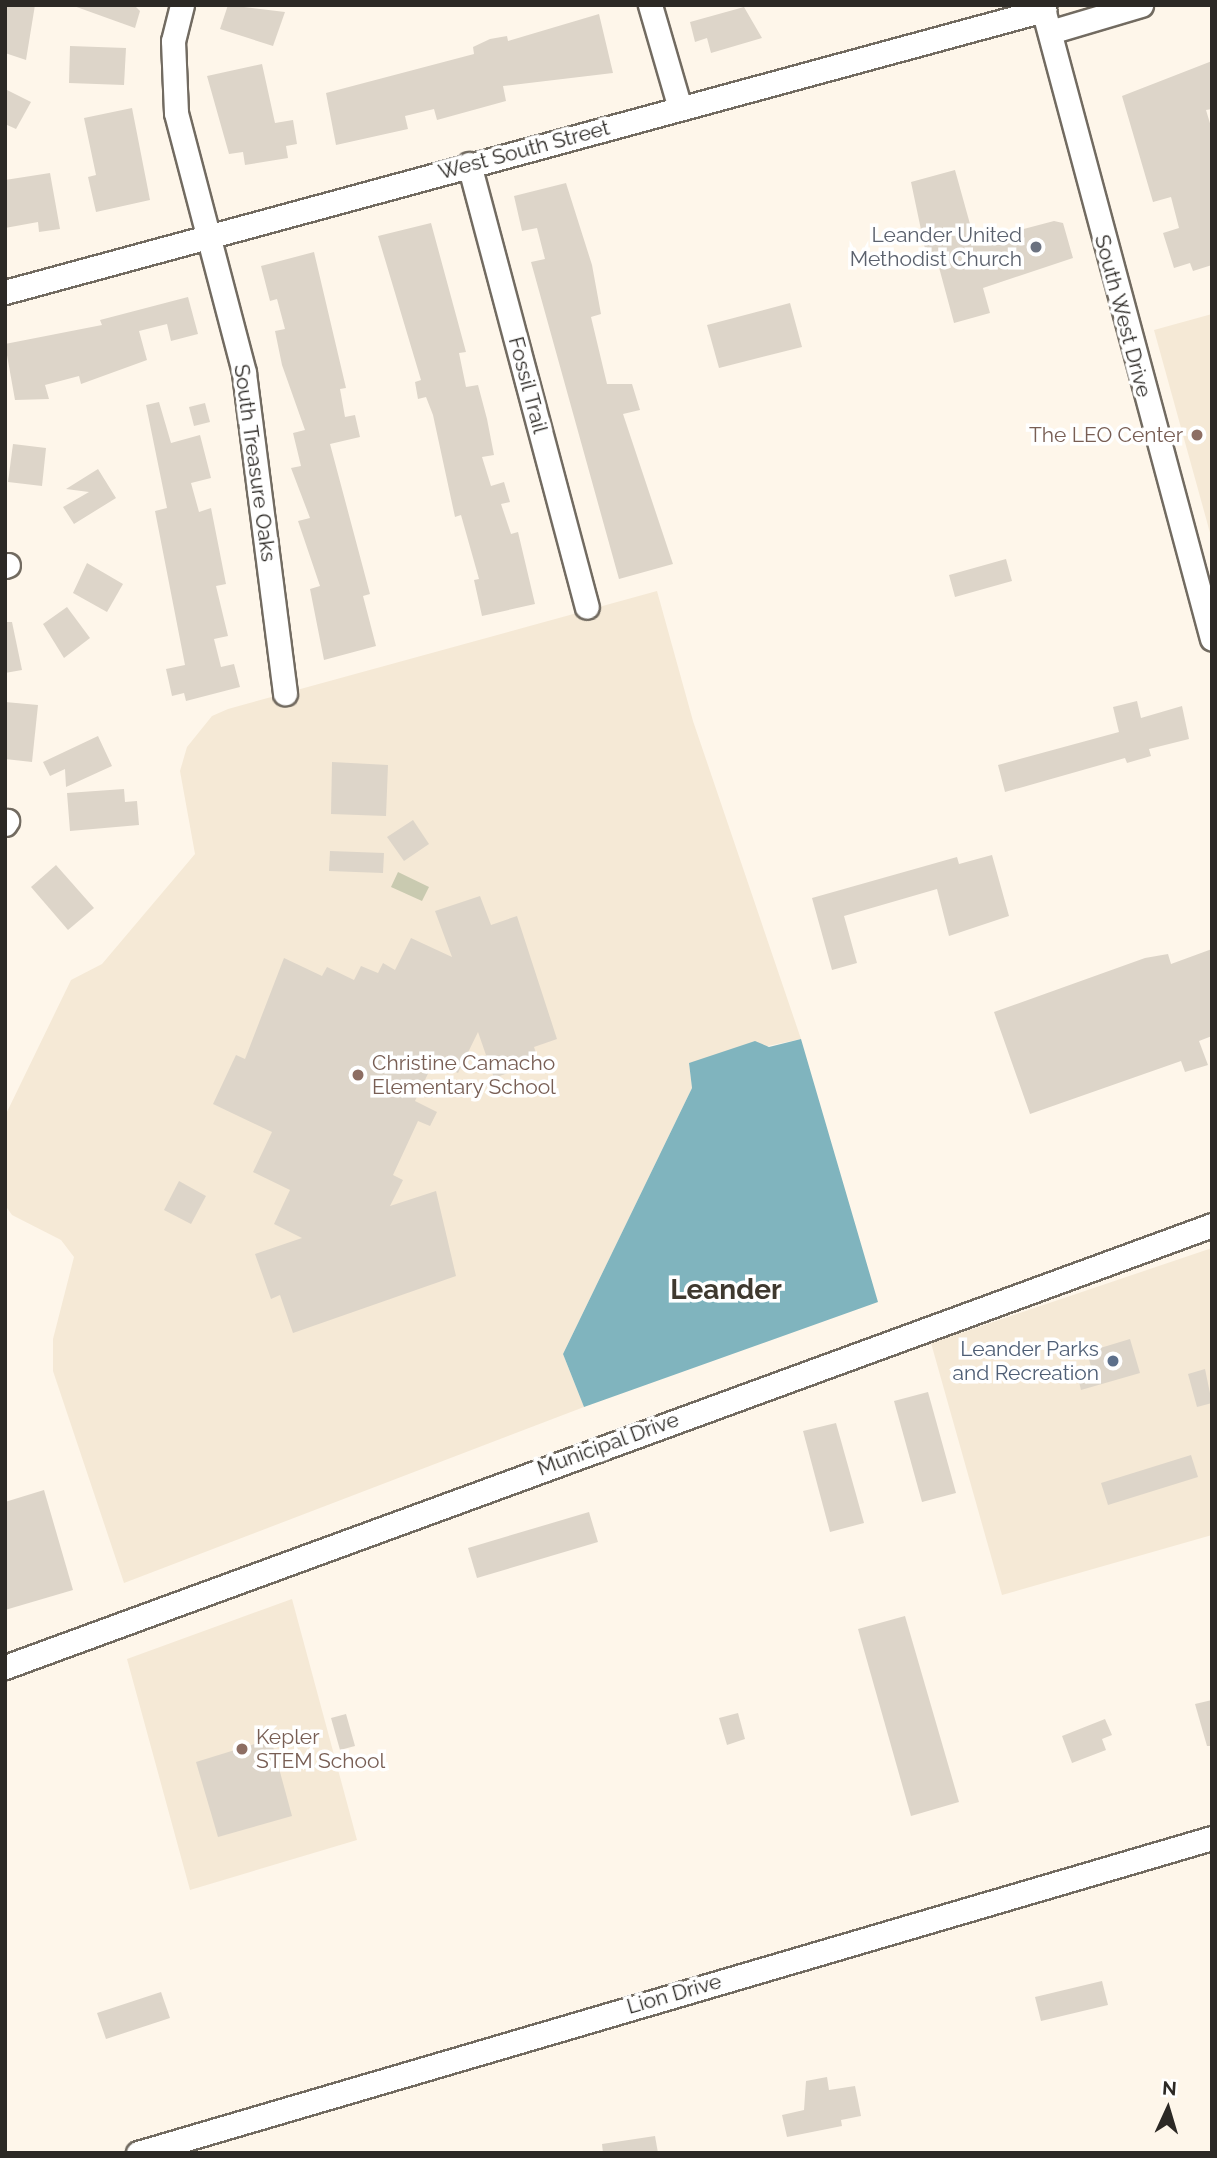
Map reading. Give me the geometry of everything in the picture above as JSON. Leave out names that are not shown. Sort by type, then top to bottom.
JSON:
[{"type":"street","name":"South Treasure Oaks","points":[[182,5],[173,41],[176,113],[211,235],[244,373],[285,693]]},
{"type":"street","points":[[650,5],[680,108]]},
{"type":"street","name":"West South Street","points":[[5,292],[680,108],[1045,16],[1141,5]]},
{"type":"street","name":"South West Drive","points":[[1045,16],[1212,639]]},
{"type":"street","name":"Fossil Trail","points":[[469,164],[587,607]]},
{"type":"street","name":"Municipal Drive","points":[[5,1667],[1212,1225]]},
{"type":"street","name":"Lion Drive","points":[[138,2153],[173,2148],[1212,1838]]},
{"type":"shaded area","name":"The LEO Center","points":[[1212,314],[1212,540],[1154,330]]},
{"type":"shaded area","name":"Christine Camacho Elementary School","points":[[657,591],[693,721],[801,1039],[689,1063],[692,1088],[563,1354],[584,1407],[124,1583],[53,1371],[53,1339],[74,1257],[61,1240],[12,1215],[5,1205],[5,1116],[71,980],[102,964],[195,854],[180,771],[187,747],[212,716],[228,709]]},
{"type":"shaded area","points":[[1212,1248],[1212,1535],[1002,1595],[931,1343]]},
{"type":"shaded area","name":"Kepler STEM School","points":[[292,1599],[357,1840],[190,1890],[127,1659]]},
{"type":"green space","points":[[398,872],[429,887],[422,901],[391,887]]},
{"type":"water","points":[[801,1039],[878,1302],[584,1407],[563,1354],[692,1088],[689,1063],[755,1041],[769,1047]]},
{"type":"building","points":[[5,5],[35,5],[26,60],[5,53]]},
{"type":"building","points":[[71,5],[134,5],[140,11],[135,28]]},
{"type":"building","points":[[228,5],[285,12],[273,46],[220,29]]},
{"type":"building","points":[[744,7],[762,38],[711,53],[707,38],[695,42],[690,22]]},
{"type":"building","points":[[599,14],[613,73],[503,86],[506,101],[437,120],[434,109],[405,116],[408,129],[336,145],[326,93],[474,54],[473,47],[490,39],[507,36],[508,41]]},
{"type":"building","points":[[70,46],[126,48],[124,85],[69,83]]},
{"type":"building","points":[[1212,61],[1212,109],[1206,110],[1212,130],[1212,265],[1193,271],[1190,263],[1174,268],[1163,233],[1179,228],[1171,197],[1153,202],[1122,96]]},
{"type":"building","points":[[262,64],[275,123],[293,120],[297,144],[286,146],[288,158],[245,165],[243,152],[229,154],[207,76]]},
{"type":"building","points":[[5,89],[31,102],[16,129],[5,124]]},
{"type":"building","points":[[132,108],[150,200],[96,212],[88,177],[96,175],[84,118]]},
{"type":"building","points":[[955,170],[975,242],[1054,221],[1063,223],[1073,258],[983,288],[990,313],[954,323],[937,260],[928,263],[911,182]]},
{"type":"building","points":[[50,173],[60,229],[39,232],[38,222],[5,228],[5,180]]},
{"type":"building","points":[[566,183],[592,265],[601,314],[591,317],[607,384],[632,384],[640,410],[623,414],[673,564],[619,579],[531,262],[545,259],[537,228],[522,231],[514,196]]},
{"type":"building","points":[[431,223],[466,352],[459,353],[466,387],[478,385],[487,419],[494,455],[482,457],[491,486],[504,482],[510,502],[501,504],[511,534],[518,532],[535,604],[482,616],[474,580],[479,579],[461,515],[455,517],[433,415],[426,397],[418,399],[415,382],[421,380],[378,236]]},
{"type":"building","points":[[314,252],[346,388],[340,389],[345,417],[355,415],[360,437],[330,444],[370,594],[363,596],[376,646],[324,660],[310,589],[320,586],[298,521],[310,518],[291,468],[301,466],[293,433],[305,430],[282,365],[275,331],[285,329],[277,299],[270,301],[261,266]]},
{"type":"building","points":[[188,297],[198,334],[171,341],[167,324],[139,331],[147,360],[81,384],[79,376],[45,385],[49,399],[15,400],[5,344],[102,325],[100,320]]},
{"type":"building","points":[[790,303],[802,347],[719,368],[707,325]]},
{"type":"building","points":[[159,402],[171,443],[200,435],[211,478],[191,483],[199,512],[211,508],[226,584],[216,586],[228,636],[214,639],[221,667],[234,664],[240,687],[186,701],[184,693],[172,696],[166,669],[185,665],[155,511],[167,508],[146,405]]},
{"type":"building","points":[[205,403],[210,422],[194,426],[189,407]]},
{"type":"building","points":[[13,444],[46,448],[42,486],[8,482]]},
{"type":"building","points":[[98,469],[116,498],[74,524],[63,507],[89,492],[66,489]]},
{"type":"building","points":[[1006,559],[1012,581],[955,597],[949,575]]},
{"type":"building","points":[[87,563],[123,584],[107,612],[73,593]]},
{"type":"building","points":[[67,607],[90,638],[64,658],[43,624]]},
{"type":"building","points":[[5,622],[12,622],[22,670],[5,673]]},
{"type":"building","points":[[1137,701],[1141,718],[1182,706],[1189,739],[1149,749],[1151,756],[1127,763],[1125,758],[1005,792],[998,765],[1119,732],[1113,707]]},
{"type":"building","points":[[5,702],[38,705],[32,762],[5,759]]},
{"type":"building","points":[[98,736],[112,766],[66,787],[65,769],[50,776],[43,762]]},
{"type":"building","points":[[332,762],[388,765],[386,816],[331,814]]},
{"type":"building","points":[[124,789],[125,802],[137,801],[139,825],[70,831],[67,793]]},
{"type":"building","points":[[413,820],[429,844],[404,861],[387,837]]},
{"type":"building","points":[[330,851],[384,853],[383,873],[329,871]]},
{"type":"building","points":[[992,855],[1009,916],[949,936],[937,889],[844,916],[857,963],[832,970],[812,898],[957,857],[959,864]]},
{"type":"building","points":[[56,865],[94,908],[68,930],[31,887]]},
{"type":"building","points":[[480,896],[491,925],[517,916],[557,1039],[534,1047],[539,1062],[494,1078],[478,1032],[458,1073],[434,1061],[415,1101],[437,1112],[430,1126],[418,1121],[393,1175],[403,1180],[390,1206],[436,1191],[456,1276],[293,1333],[280,1295],[271,1299],[255,1254],[302,1238],[274,1224],[290,1190],[253,1172],[272,1132],[213,1104],[236,1055],[245,1059],[284,958],[322,976],[327,967],[354,980],[361,966],[378,973],[383,963],[395,970],[411,938],[452,957],[435,911]]},
{"type":"building","points":[[1212,949],[1212,1036],[1199,1041],[1208,1065],[1185,1072],[1181,1061],[1030,1114],[994,1012],[1145,958],[1168,954],[1171,964]]},
{"type":"building","points":[[179,1181],[206,1196],[191,1224],[164,1210]]},
{"type":"building","name":"Leander Parks and Recreation","points":[[1130,1339],[1140,1373],[1081,1390],[1077,1374],[1092,1370],[1087,1352]]},
{"type":"building","points":[[1205,1369],[1212,1403],[1197,1407],[1188,1374]]},
{"type":"building","points":[[928,1392],[956,1493],[922,1502],[894,1401]]},
{"type":"building","points":[[836,1423],[864,1523],[830,1532],[803,1431]]},
{"type":"building","points":[[1191,1455],[1198,1477],[1108,1505],[1101,1483]]},
{"type":"building","points":[[44,1490],[73,1590],[5,1610],[5,1502]]},
{"type":"building","points":[[589,1512],[598,1542],[477,1578],[468,1548]]},
{"type":"building","points":[[905,1616],[959,1802],[911,1816],[858,1629]]},
{"type":"building","points":[[1212,1700],[1212,1746],[1207,1746],[1195,1704]]},
{"type":"building","points":[[738,1713],[745,1739],[727,1745],[719,1718]]},
{"type":"building","points":[[346,1714],[355,1746],[340,1750],[331,1718]]},
{"type":"building","points":[[1105,1719],[1112,1735],[1102,1739],[1106,1750],[1072,1763],[1062,1736]]},
{"type":"building","points":[[271,1739],[292,1816],[218,1837],[196,1762]]},
{"type":"building","points":[[1102,1981],[1108,2005],[1041,2021],[1035,1997]]},
{"type":"building","points":[[161,1992],[170,2018],[106,2039],[97,2013]]},
{"type":"building","points":[[827,2077],[829,2090],[855,2086],[861,2116],[841,2120],[842,2126],[787,2137],[782,2115],[804,2110],[806,2081]]},
{"type":"building","points":[[655,2136],[658,2153],[603,2153],[602,2144]]},
{"type":"place","name":"Leander United Methodist Church","points":[[1036,247]]},
{"type":"place","name":"The LEO Center","points":[[1197,435]]},
{"type":"place","name":"Christine Camacho Elementary School","points":[[358,1075]]},
{"type":"place","name":"Leander Parks and Recreation","points":[[1113,1361]]},
{"type":"place","name":"Kepler STEM School","points":[[242,1749]]},
{"type":"district","name":"Leander","points":[[726,1290]]}]
